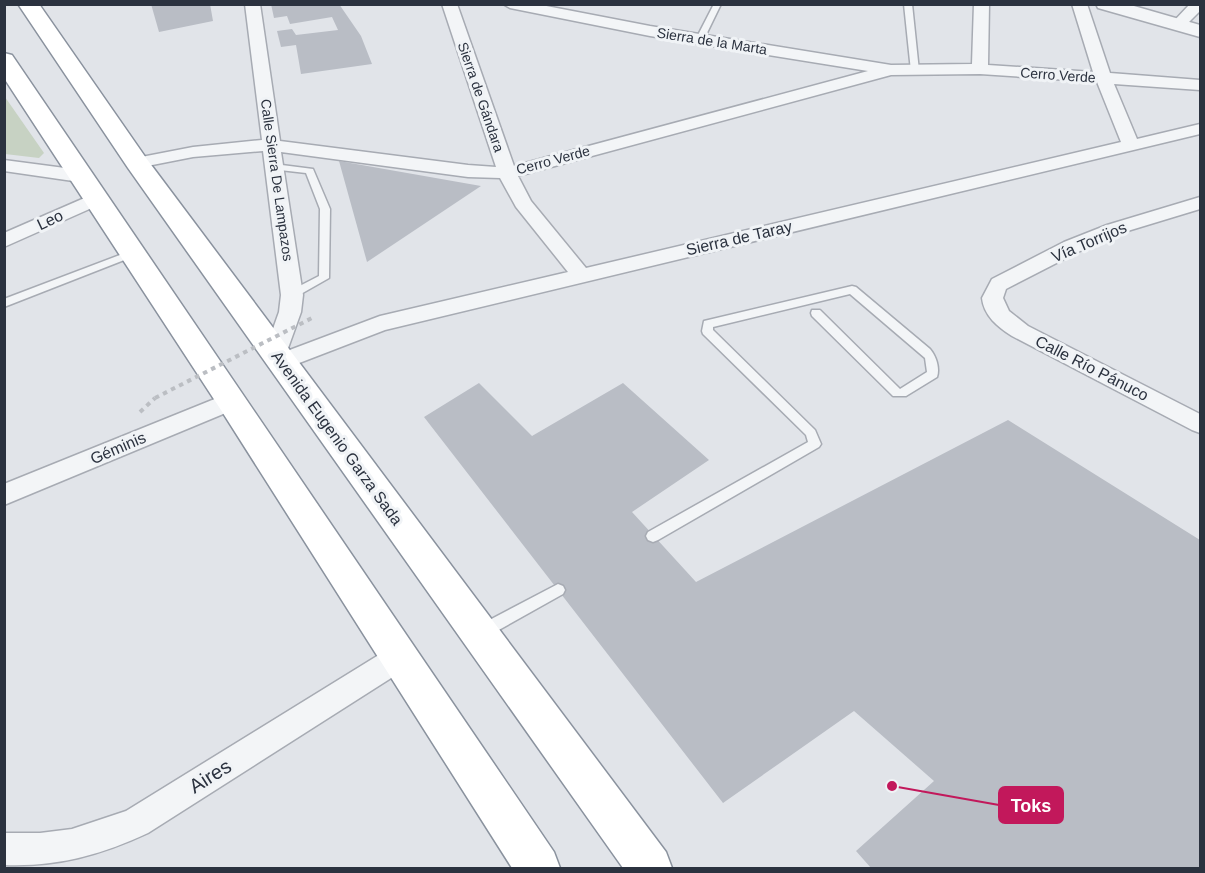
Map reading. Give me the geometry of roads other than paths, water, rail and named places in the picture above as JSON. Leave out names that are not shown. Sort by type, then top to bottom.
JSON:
[{"type":"highway","name":"Avenida Eugenio Garza Sada","points":[[28,4],[137,164],[650,868]]},
{"type":"highway","points":[[4,60],[538,868]]},
{"type":"street","name":"Calle Sierra De Lampazos","points":[[252,4],[292,296],[278,358]]},
{"type":"street","name":"Sierra de Gándara","points":[[449,4],[507,173],[523,203],[580,275]]},
{"type":"street","name":"Sierra de la Marta","points":[[510,4],[540,7],[700,39],[891,70],[915,71]]},
{"type":"street","points":[[980,69],[982,4]]},
{"type":"street","points":[[1080,4],[1103,78],[1131,146]]},
{"type":"street","points":[[1106,4],[1200,31]]},
{"type":"street","points":[[1178,25],[1199,4]]},
{"type":"street","name":"Cerro Verde","points":[[915,71],[980,69],[1200,85]]},
{"type":"street","name":"Cerro Verde","points":[[137,164],[193,152],[271,145],[468,171],[507,173],[891,70]]},
{"type":"street","name":"Sierra de Taray","points":[[278,358],[380,324],[1200,129]]},
{"type":"street","points":[[4,165],[88,187]]},
{"type":"street","name":"Leo","points":[[4,241],[88,187]]},
{"type":"street","name":"Vía Torrijos","points":[[992,301],[992,292],[999,284],[1071,247],[1114,229],[1200,203]]},
{"type":"street","name":"Calle Río Pánuco","points":[[992,301],[1003,320],[1020,331],[1200,424]]},
{"type":"street","name":"Géminis","points":[[4,495],[231,401]]},
{"type":"street","points":[[1179,412],[1200,401]]},
{"type":"street","name":"Aires","points":[[4,849],[38,850],[68,847],[106,837],[137,822],[400,657]]},
{"type":"lane","points":[[700,39],[718,4]]},
{"type":"lane","points":[[908,4],[915,71]]},
{"type":"lane","points":[[274,167],[310,171],[325,209],[324,278],[292,296]]},
{"type":"lane","points":[[4,303],[133,254]]},
{"type":"lane","points":[[653,536],[814,444],[811,433],[707,331],[708,324],[852,290],[926,352],[930,357],[933,374],[902,393],[897,393],[816,313]]},
{"type":"lane","points":[[479,633],[558,590]]},
{"type":"place","name":"Toks","points":[[892,786]]}]
